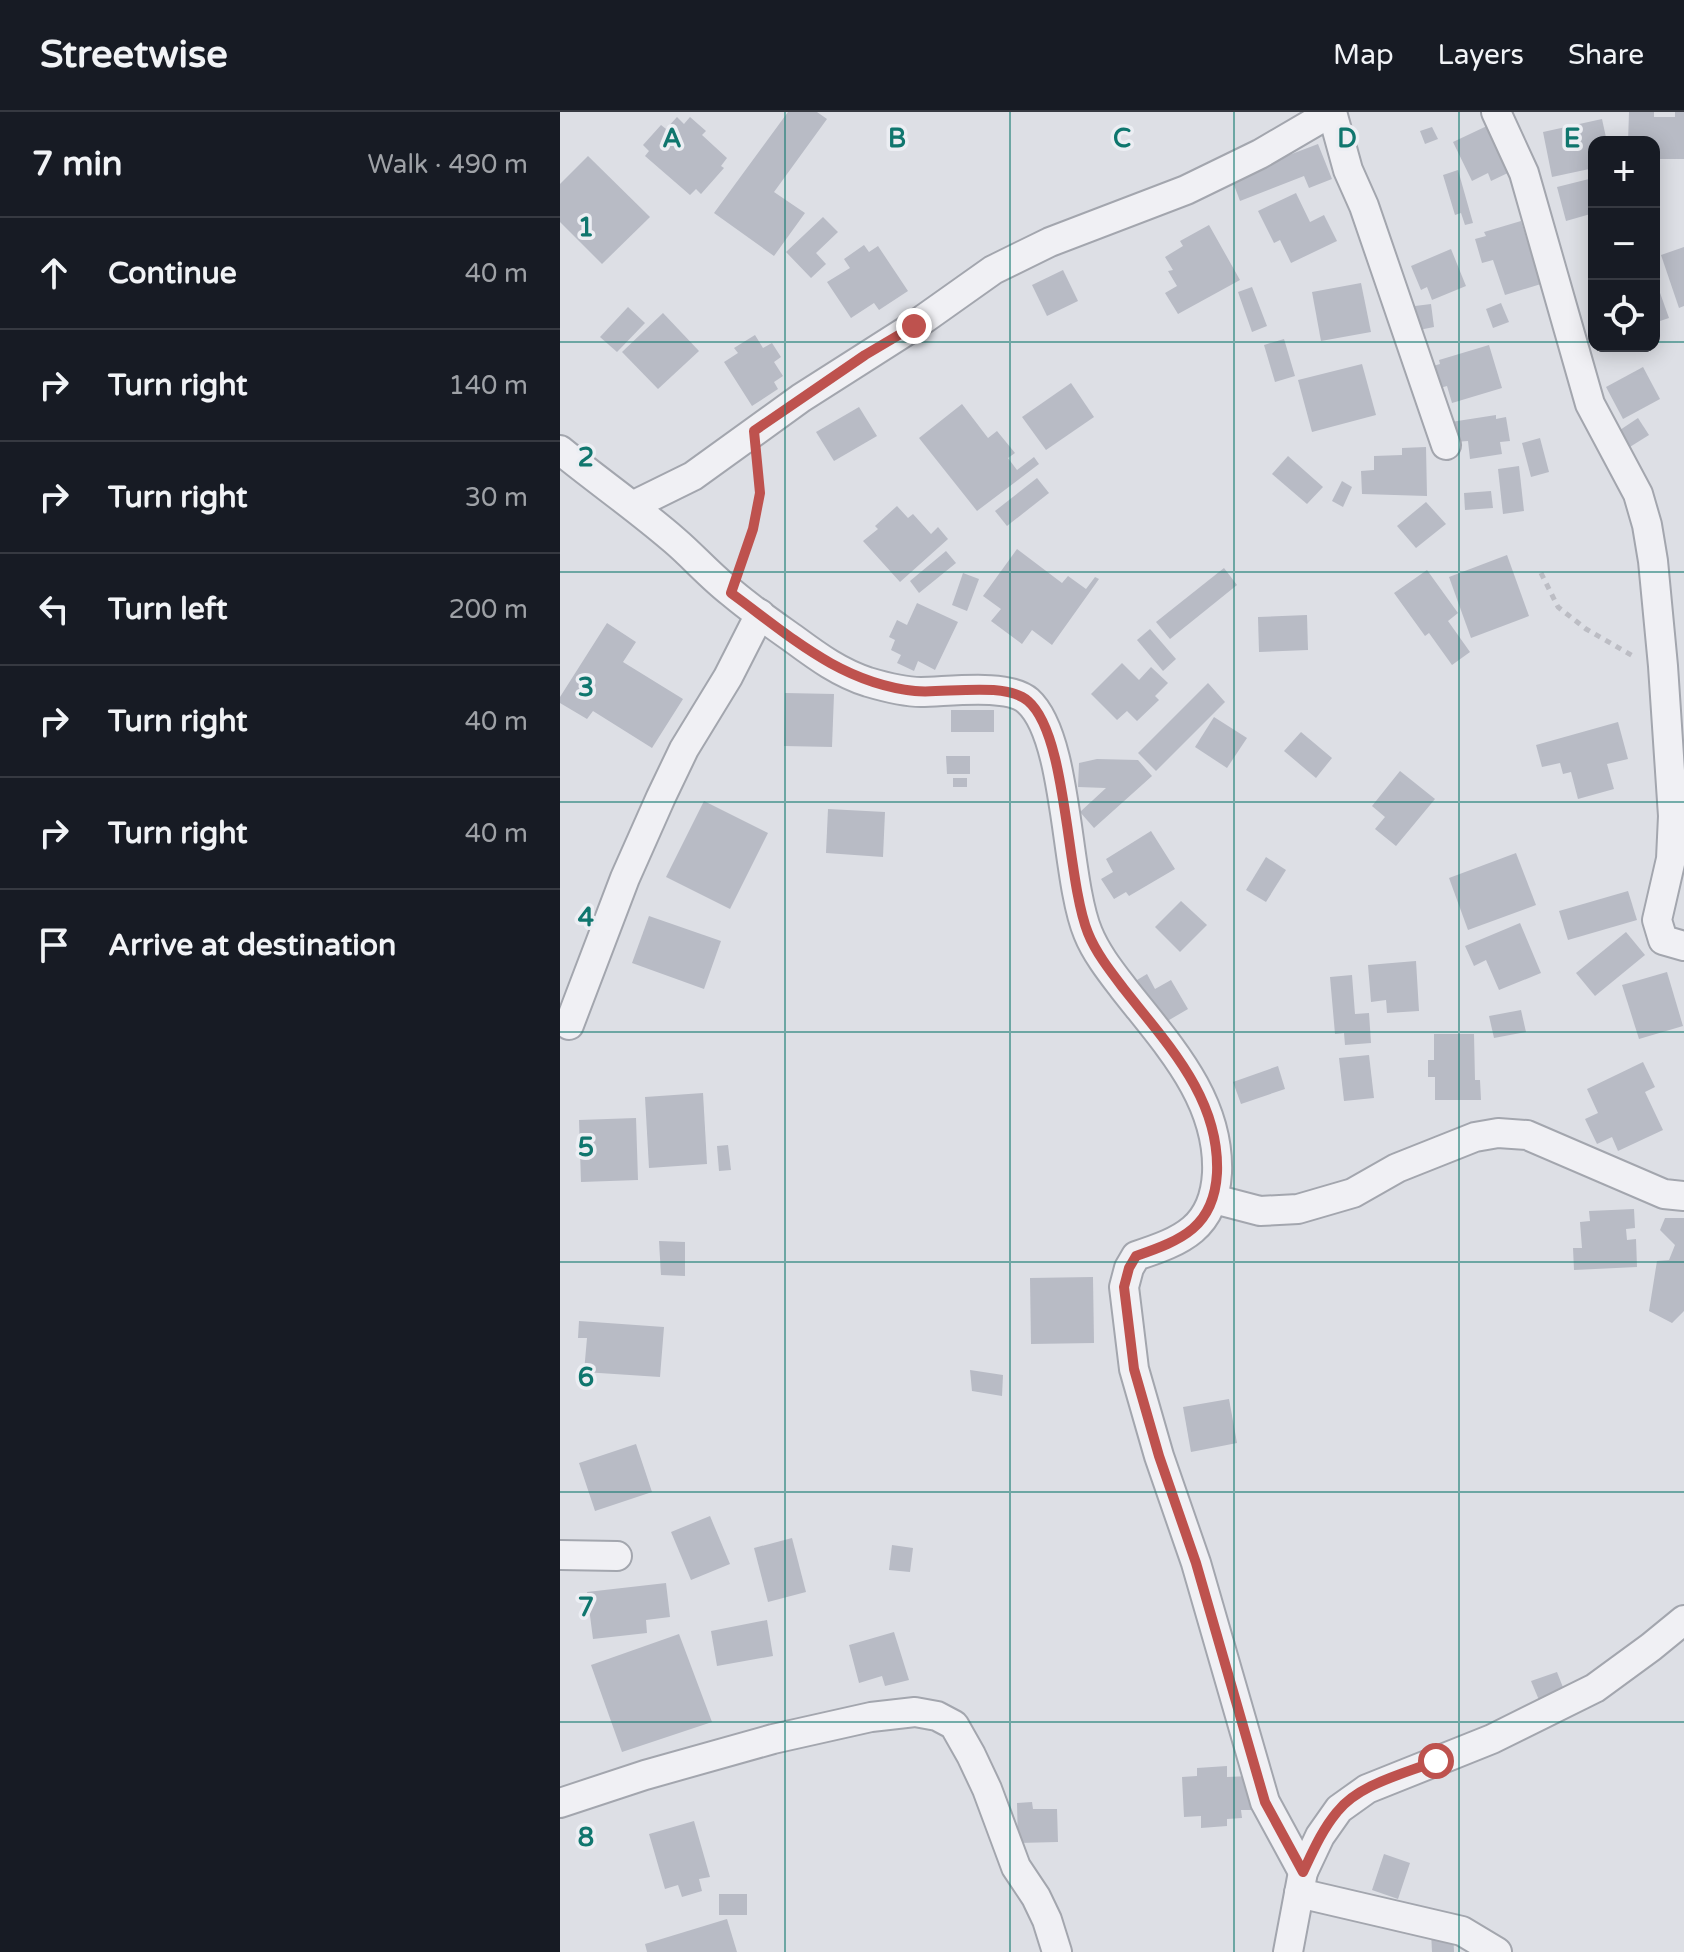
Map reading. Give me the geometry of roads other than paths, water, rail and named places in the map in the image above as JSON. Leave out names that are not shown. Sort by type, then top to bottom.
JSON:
[{"type":"street","points":[[634,505],[693,476],[754,431],[993,270],[1050,242],[1186,190],[1260,154],[1332,112],[1348,170],[1364,206],[1446,445]]},
{"type":"street","points":[[1496,112],[1524,173],[1590,404],[1643,509],[1653,561],[1673,816],[1671,859],[1657,920],[1663,940],[1684,946]]},
{"type":"street","points":[[560,450],[634,505],[683,546],[731,593],[830,665],[888,688],[919,692],[985,690],[1027,700],[1044,724],[1054,753],[1077,891],[1088,933],[1108,968],[1187,1070],[1211,1117],[1216,1144],[1214,1199],[1204,1219],[1171,1244],[1136,1256],[1124,1287],[1132,1356],[1159,1456],[1196,1563],[1265,1802],[1301,1882],[1462,1931],[1497,1952]]},
{"type":"street","points":[[569,1025],[625,878],[661,797],[684,749],[728,677],[760,614]]},
{"type":"street","points":[[1214,1199],[1260,1211],[1298,1209],[1353,1193],[1397,1168],[1475,1137],[1498,1133],[1527,1135],[1664,1194],[1684,1196]]},
{"type":"street","points":[[560,1555],[617,1556]]},
{"type":"street","points":[[1288,1952],[1301,1882],[1320,1836],[1339,1809],[1367,1789],[1492,1739],[1595,1688],[1684,1620]]},
{"type":"street","points":[[560,1803],[705,1756],[773,1739],[871,1717],[915,1712],[937,1716],[954,1725],[971,1755],[1016,1867],[1041,1909],[1057,1952]]}]
